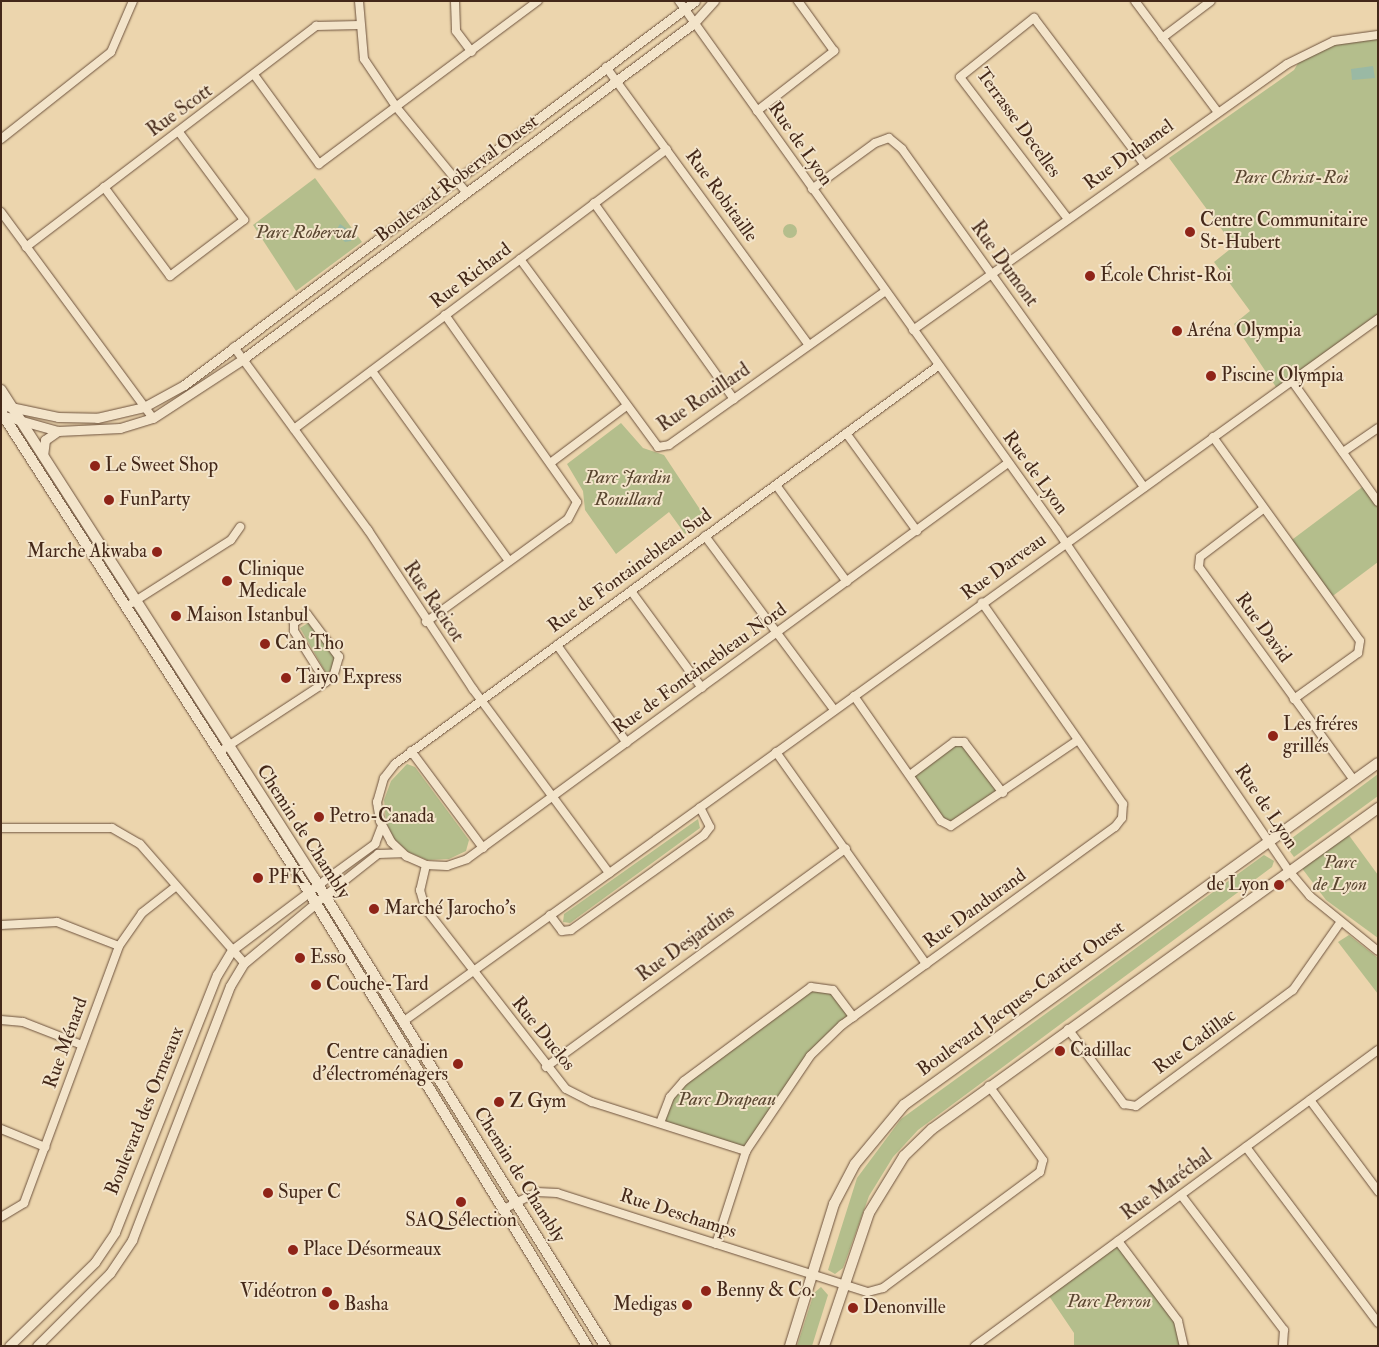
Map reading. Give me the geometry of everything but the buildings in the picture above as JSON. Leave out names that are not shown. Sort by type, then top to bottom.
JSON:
[{"type":"main road","name":"Chemin de Chambly","points":[[1,390],[136,600],[309,892],[587,1346]]},
{"type":"main road","name":"Chemin de Chambly","points":[[2,414],[126,607],[318,885],[605,1346]]},
{"type":"main road","name":"Boulevard Jacques-Cartier Ouest","points":[[790,1346],[834,1204],[855,1164],[904,1105],[1378,763]]},
{"type":"main road","points":[[824,1346],[869,1213],[904,1156],[932,1129],[989,1086],[1378,808]]},
{"type":"street","points":[[1,139],[111,52],[133,1]]},
{"type":"street","points":[[359,1],[364,59],[397,108],[466,192]]},
{"type":"street","points":[[455,1],[456,31],[472,52]]},
{"type":"street","points":[[255,76],[319,164],[397,108],[538,1]]},
{"type":"street","name":"Rue de Lyon","points":[[679,1],[884,292],[1065,542],[1289,871],[1340,923],[1378,951]]},
{"type":"street","name":"Boulevard Roberval Ouest","points":[[1,405],[97,418],[144,407],[184,386],[456,179],[695,1]]},
{"type":"street","name":"Boulevard Roberval Ouest","points":[[2,414],[58,431],[120,428],[153,418],[243,359],[694,23],[714,1]]},
{"type":"street","points":[[757,111],[834,51],[798,1]]},
{"type":"street","points":[[1135,1],[1217,112]]},
{"type":"street","points":[[1162,38],[1210,1]]},
{"type":"street","name":"Terrasse Decelles","points":[[1068,219],[960,77],[1034,18],[1144,164]]},
{"type":"street","name":"Rue Scott","points":[[26,246],[255,76],[316,26],[360,25]]},
{"type":"street","name":"Rue Duhamel","points":[[913,330],[1217,112],[1302,55],[1346,37],[1378,35]]},
{"type":"street","name":"Rue Robitaille","points":[[606,67],[809,345]]},
{"type":"street","points":[[104,187],[170,276],[244,220],[179,132]]},
{"type":"street","name":"Rue Dumont","points":[[812,190],[874,144],[889,138],[902,149],[1144,487]]},
{"type":"street","name":"Rue Richard","points":[[294,429],[667,149]]},
{"type":"street","points":[[594,203],[734,399]]},
{"type":"street","points":[[1,212],[153,418]]},
{"type":"street","name":"Rue Rouillard","points":[[520,259],[652,444],[664,447],[884,292]]},
{"type":"street","points":[[426,622],[577,508],[576,496],[553,461],[446,315]]},
{"type":"street","name":"Rue Darveau","points":[[404,1021],[1065,542],[1378,319]]},
{"type":"street","name":"Rue Racicot","points":[[234,347],[368,530],[426,622],[481,700],[609,873]]},
{"type":"street","name":"Rue de Fontainebleau Sud","points":[[382,826],[377,808],[382,784],[391,768],[411,751],[938,366]]},
{"type":"street","points":[[372,371],[509,561]]},
{"type":"street","points":[[1292,380],[1378,502]]},
{"type":"street","points":[[553,461],[625,407]]},
{"type":"street","points":[[1343,452],[1378,428]]},
{"type":"street","points":[[43,456],[45,440],[58,431]]},
{"type":"street","points":[[846,433],[917,530]]},
{"type":"street","points":[[1213,438],[1360,640],[1358,653],[1294,699]]},
{"type":"street","name":"Rue de Fontainebleau Nord","points":[[401,853],[426,865],[454,864],[483,848],[1008,463]]},
{"type":"street","points":[[776,485],[847,582]]},
{"type":"street","name":"Rue David","points":[[1263,509],[1200,556],[1199,567],[1354,780]]},
{"type":"street","points":[[126,607],[232,540],[240,527]]},
{"type":"street","points":[[705,536],[834,710]]},
{"type":"street","points":[[631,591],[702,688]]},
{"type":"street","name":"Rue Dandurand","points":[[716,1244],[746,1150],[810,1056],[853,1017],[1115,827],[1122,818],[1123,804],[982,603]]},
{"type":"street","points":[[223,749],[326,682],[339,666],[339,657],[308,614],[294,623],[294,630],[326,682]]},
{"type":"street","points":[[557,645],[627,742]]},
{"type":"street","points":[[854,696],[941,821],[951,826],[1003,793],[1078,740]]},
{"type":"street","points":[[910,775],[954,742],[964,742],[1003,793]]},
{"type":"street","points":[[411,751],[483,848]]},
{"type":"street","points":[[776,752],[846,848],[926,964]]},
{"type":"street","points":[[550,915],[562,931],[571,930],[704,835],[710,827],[700,807]]},
{"type":"street","points":[[309,892],[375,844],[382,826]]},
{"type":"street","points":[[382,826],[401,853]]},
{"type":"street","points":[[1,828],[112,828],[140,844],[175,887],[244,963]]},
{"type":"street","name":"Rue Desjardins","points":[[546,1067],[846,848]]},
{"type":"street","points":[[316,903],[378,854],[401,853]]},
{"type":"street","name":"Rue Duclos","points":[[426,865],[420,890],[422,904],[472,972],[546,1067],[566,1089],[592,1102],[746,1150]]},
{"type":"street","name":"Rue Ménard","points":[[1,1217],[24,1203],[119,946],[142,913],[175,887]]},
{"type":"street","name":"Boulevard des Ormeaux","points":[[9,1346],[95,1262],[115,1232],[217,975],[232,950],[309,892]]},
{"type":"street","name":"Boulevard des Ormeaux","points":[[37,1346],[110,1273],[132,1240],[230,986],[244,963],[316,903]]},
{"type":"street","points":[[1,925],[57,922],[119,946]]},
{"type":"street","name":"Rue Cadillac","points":[[1068,1029],[1124,1104],[1136,1106],[1293,990],[1340,923]]},
{"type":"street","points":[[660,1123],[670,1097],[684,1081],[812,987],[833,990],[853,1017]]},
{"type":"street","points":[[1,1020],[23,1022],[82,1045]]},
{"type":"street","name":"Rue Maréchal","points":[[975,1346],[1378,1050]]},
{"type":"street","name":"Rue Deschamps","points":[[502,1210],[538,1192],[557,1193],[868,1292],[883,1288],[1040,1172],[1043,1160],[989,1086]]},
{"type":"street","points":[[1310,1100],[1378,1191]]},
{"type":"street","points":[[1,1129],[45,1147]]},
{"type":"street","points":[[1246,1147],[1378,1323]]},
{"type":"street","points":[[1181,1195],[1284,1330],[1283,1346]]},
{"type":"street","points":[[1118,1241],[1178,1321],[1184,1346]]},
{"type":"green space","name":"Parc Christ-Roi","points":[[1378,35],[1378,319],[1278,390],[1234,324],[1250,311],[1214,262],[1234,246],[1169,158],[1294,70],[1303,55],[1334,41]]},
{"type":"green space","name":"Parc Roberval","points":[[315,178],[362,242],[296,291],[253,225]]},
{"type":"green space","points":[[787,224],[793,224],[797,231],[793,238],[787,238],[783,234],[783,228]]},
{"type":"green space","name":"Parc Jardin Rouillard","points":[[621,423],[643,448],[664,455],[705,517],[685,534],[669,512],[616,554],[585,510],[583,491],[567,464]]},
{"type":"green space","points":[[1365,485],[1378,502],[1378,562],[1330,598],[1289,542]]},
{"type":"green space","points":[[308,623],[338,660],[336,668],[326,673],[300,628]]},
{"type":"green space","points":[[954,742],[964,742],[1003,793],[961,822],[941,821],[910,775]]},
{"type":"green space","points":[[407,764],[415,767],[469,840],[466,851],[449,859],[427,860],[408,852],[394,839],[386,822],[384,800],[391,781]]},
{"type":"green space","points":[[1378,774],[1378,796],[1294,857],[1286,846],[1288,841]]},
{"type":"green space","points":[[698,819],[700,828],[570,923],[563,922],[564,914]]},
{"type":"green space","name":"Parc de Lyon","points":[[1348,834],[1378,875],[1378,938],[1326,900],[1301,867]]},
{"type":"green space","points":[[1264,855],[1274,861],[1272,867],[918,1130],[893,1157],[869,1196],[843,1268],[835,1274],[828,1270],[857,1178],[901,1119]]},
{"type":"green space","points":[[1349,935],[1378,958],[1378,994],[1338,942]]},
{"type":"green space","name":"Parc Drapeau","points":[[823,985],[853,1017],[810,1056],[746,1151],[660,1123],[670,1097],[684,1081],[811,987]]},
{"type":"green space","name":"Parc Perron","points":[[1118,1241],[1178,1321],[1184,1346],[1074,1346],[1074,1333],[1047,1293]]},
{"type":"green space","points":[[821,1287],[828,1295],[812,1346],[797,1346],[814,1293]]},
{"type":"shaded area","points":[[1373,66],[1375,78],[1352,80],[1351,69]]},
{"type":"shaded area","points":[[340,224],[353,233],[351,241],[345,242],[335,232]]},
{"type":"place","name":"Centre Communitaire St-Hubert","points":[[1190,232]]},
{"type":"place","name":"École Christ-Roi","points":[[1090,276]]},
{"type":"place","name":"Aréna Olympia","points":[[1177,331]]},
{"type":"place","name":"Piscine Olympia","points":[[1211,376]]},
{"type":"place","name":"Le Sweet Shop","points":[[95,466]]},
{"type":"place","name":"FunParty","points":[[109,500]]},
{"type":"place","name":"Marche Akwaba","points":[[157,552]]},
{"type":"place","name":"Clinique Medicale","points":[[227,581]]},
{"type":"place","name":"Maison Istanbul","points":[[176,616]]},
{"type":"place","name":"Can Tho","points":[[265,644]]},
{"type":"place","name":"Taiyo Express","points":[[286,678]]},
{"type":"place","name":"Les fréres grillés","points":[[1273,736]]},
{"type":"place","name":"Petro-Canada","points":[[319,817]]},
{"type":"place","name":"PFK","points":[[258,878]]},
{"type":"place","name":"de Lyon","points":[[1279,885]]},
{"type":"place","name":"Marché Jarocho's","points":[[374,909]]},
{"type":"place","name":"Esso","points":[[300,958]]},
{"type":"place","name":"Couche-Tard","points":[[316,985]]},
{"type":"place","name":"Cadillac","points":[[1060,1051]]},
{"type":"place","name":"Centre canadien d'électroménagers","points":[[458,1064]]},
{"type":"place","name":"Z Gym","points":[[499,1102]]},
{"type":"place","name":"Super C","points":[[268,1193]]},
{"type":"place","name":"SAQ Sélection","points":[[461,1202]]},
{"type":"place","name":"Place Désormeaux","points":[[293,1250]]},
{"type":"place","name":"Benny & Co.","points":[[706,1291]]},
{"type":"place","name":"Vidéotron","points":[[327,1292]]},
{"type":"place","name":"Basha","points":[[334,1305]]},
{"type":"place","name":"Medigas","points":[[687,1305]]},
{"type":"place","name":"Denonville","points":[[853,1308]]}]
